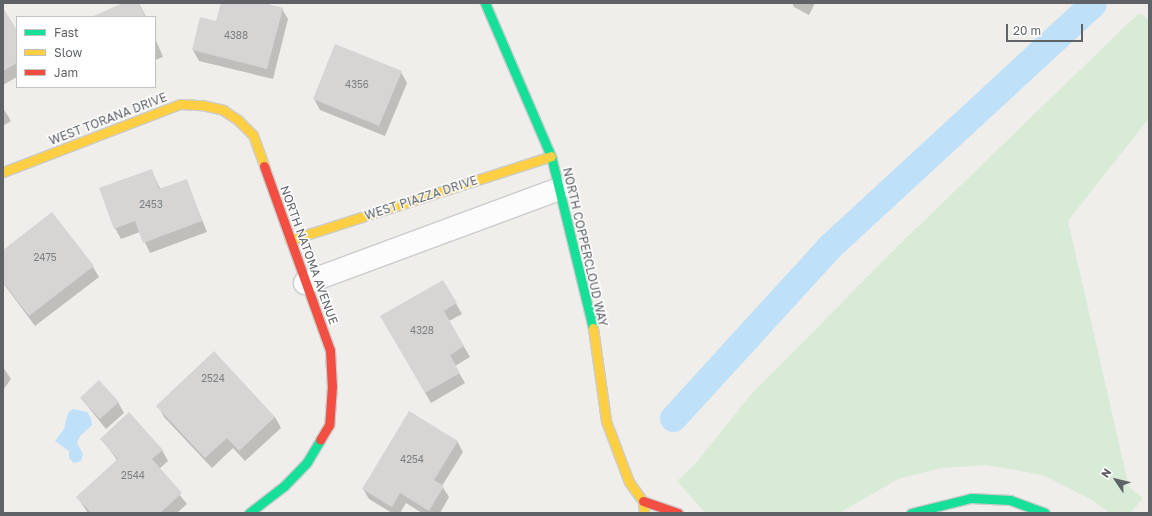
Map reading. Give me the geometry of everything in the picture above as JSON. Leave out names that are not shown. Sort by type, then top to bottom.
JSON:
[{"type":"street","name":"NORTH COPPERCLOUD WAY","points":[[485,3],[551,156],[591,317],[606,421],[630,482],[643,501],[644,513]]},
{"type":"street","name":"WEST TORANA DRIVE","points":[[3,172],[180,104],[202,105],[223,110]]},
{"type":"street","name":"NORTH NATOMA AVENUE","points":[[223,110],[238,120],[253,135],[330,350],[332,386],[329,425],[307,462],[284,486],[249,513]]},
{"type":"street","name":"WEST PIAZZA DRIVE","points":[[290,240],[551,156]]},
{"type":"street","points":[[305,283],[559,189]]},
{"type":"street","points":[[911,513],[923,508],[970,498],[1010,500],[1045,513]]},
{"type":"street","points":[[643,501],[678,513]]},
{"type":"green space","points":[[1142,14],[1149,21],[1149,118],[1068,221],[1129,487],[1143,498],[1130,513],[1110,513],[1092,500],[1043,475],[986,465],[942,468],[898,479],[839,513],[705,513],[677,481],[695,464],[753,392],[905,239],[1137,15]]},
{"type":"water","points":[[73,409],[87,412],[91,418],[92,425],[80,436],[77,443],[83,454],[81,461],[74,463],[69,458],[69,451],[55,441],[64,429],[68,413]]},
{"type":"building","points":[[123,3],[139,3],[145,16],[93,16]]},
{"type":"building","points":[[221,3],[264,3],[283,8],[267,69],[192,50],[200,17],[216,21]]},
{"type":"building","points":[[3,8],[16,28],[16,64],[3,71]]},
{"type":"building","points":[[335,44],[402,71],[379,126],[313,99]]},
{"type":"building","points":[[152,169],[159,189],[187,179],[202,221],[143,243],[135,221],[114,229],[99,188]]},
{"type":"building","points":[[52,212],[94,266],[29,316],[3,282],[3,250]]},
{"type":"building","points":[[443,280],[457,303],[444,311],[464,346],[450,355],[460,373],[425,393],[380,316]]},
{"type":"building","points":[[214,351],[275,417],[239,451],[227,438],[205,458],[156,406]]},
{"type":"building","points":[[99,380],[119,402],[100,419],[80,398]]},
{"type":"building","points":[[409,411],[458,441],[434,480],[444,486],[429,511],[400,493],[392,507],[362,489]]},
{"type":"building","points":[[129,412],[163,450],[152,459],[182,493],[160,513],[91,513],[76,497],[118,459],[100,439]]},
{"type":"waterway","points":[[673,418],[829,247],[1093,3]]},
{"type":"traffic: fast","points":[[485,3],[551,156],[593,328]]},
{"type":"traffic: fast","points":[[249,513],[284,486],[307,462],[320,440]]},
{"type":"traffic: fast","points":[[911,513],[971,498],[1010,500],[1045,513]]},
{"type":"traffic: slow","points":[[3,172],[180,104],[202,105],[223,110],[238,120],[253,135],[264,166]]},
{"type":"traffic: slow","points":[[290,240],[551,156]]},
{"type":"traffic: slow","points":[[593,328],[606,421],[629,482],[643,501],[644,513]]},
{"type":"traffic: jam","points":[[264,166],[330,350],[332,386],[329,425],[320,440]]},
{"type":"traffic: jam","points":[[643,501],[678,513]]}]
